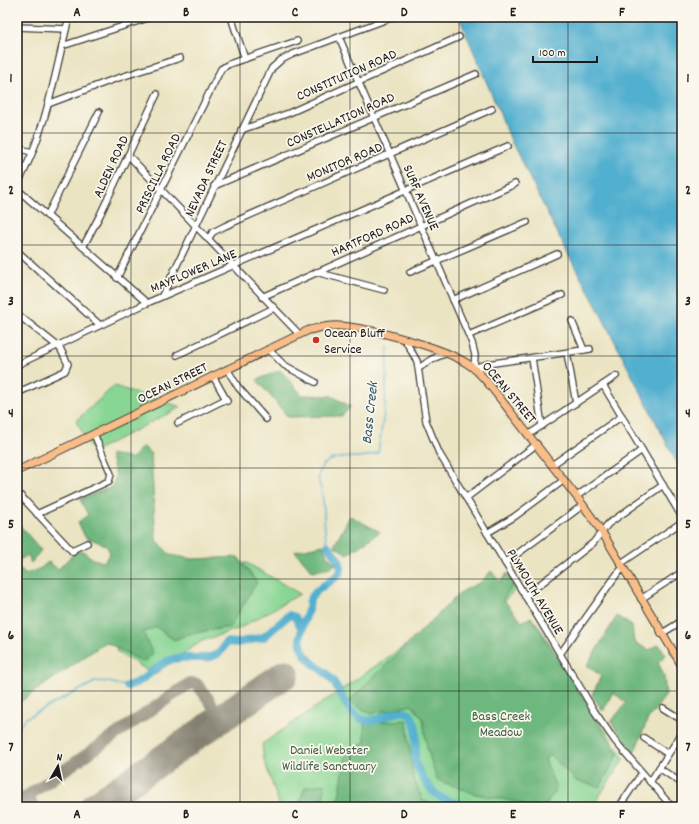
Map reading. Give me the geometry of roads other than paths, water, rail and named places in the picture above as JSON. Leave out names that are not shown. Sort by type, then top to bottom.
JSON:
[{"type":"main road","name":"OCEAN STREET","points":[[17,471],[299,334],[318,328],[339,326],[365,330],[404,340],[447,353],[474,368],[537,444],[577,496],[602,532],[621,567],[682,666]]},
{"type":"street","points":[[17,185],[32,152],[48,104],[69,17]]},
{"type":"street","points":[[62,46],[151,17]]},
{"type":"street","points":[[231,17],[245,58]]},
{"type":"street","points":[[339,37],[393,17]]},
{"type":"street","points":[[17,27],[66,29]]},
{"type":"street","name":"NEVADA STREET","points":[[162,296],[241,130],[271,71],[280,60],[339,37]]},
{"type":"street","name":"SURF AVENUE","points":[[339,37],[469,335],[475,350],[474,368]]},
{"type":"street","name":"CONSTITUTION ROAD","points":[[241,130],[289,113],[358,81],[460,37]]},
{"type":"street","name":"PRISCILLA ROAD","points":[[117,278],[217,77],[225,66],[297,41]]},
{"type":"street","points":[[48,104],[112,80],[180,58]]},
{"type":"street","name":"CONSTELLATION ROAD","points":[[214,186],[476,74]]},
{"type":"street","name":"ALDEN ROAD","points":[[82,246],[100,215],[157,94]]},
{"type":"street","name":"MONITOR ROAD","points":[[208,239],[213,232],[492,109]]},
{"type":"street","points":[[47,216],[99,112]]},
{"type":"street","name":"MAYFLOWER LANE","points":[[17,189],[147,303],[508,146]]},
{"type":"street","points":[[17,148],[32,152]]},
{"type":"street","points":[[128,155],[299,334]]},
{"type":"street","name":"HARTFORD ROAD","points":[[262,297],[515,184]]},
{"type":"street","points":[[410,272],[437,262],[527,222]]},
{"type":"street","points":[[17,251],[100,325]]},
{"type":"street","points":[[453,300],[557,254]]},
{"type":"street","points":[[316,272],[384,290]]},
{"type":"street","points":[[469,335],[562,295]]},
{"type":"street","points":[[17,365],[147,303]]},
{"type":"street","points":[[177,355],[274,308]]},
{"type":"street","points":[[17,314],[60,348],[68,361],[67,368],[17,393]]},
{"type":"street","points":[[474,368],[487,364],[587,350],[572,321]]},
{"type":"street","name":"PLYMOUTH AVENUE","points":[[404,340],[411,348],[419,368],[424,411],[428,430],[439,453],[595,712],[615,741],[672,807]]},
{"type":"street","points":[[268,349],[284,365],[315,382]]},
{"type":"street","points":[[419,368],[432,359],[447,353]]},
{"type":"street","points":[[568,353],[576,403]]},
{"type":"street","points":[[532,358],[542,426]]},
{"type":"street","points":[[227,369],[238,387],[266,419]]},
{"type":"street","points":[[178,423],[226,400],[212,376]]},
{"type":"street","points":[[528,434],[616,376]]},
{"type":"street","points":[[603,386],[682,517]]},
{"type":"street","points":[[552,465],[622,416]]},
{"type":"street","points":[[37,514],[110,481],[111,474],[94,434]]},
{"type":"street","points":[[466,498],[537,444]]},
{"type":"street","points":[[577,496],[642,450]]},
{"type":"street","points":[[488,533],[514,517],[564,480]]},
{"type":"street","points":[[525,596],[593,543],[608,524],[663,485]]},
{"type":"street","points":[[17,492],[72,551],[86,543]]},
{"type":"street","points":[[506,563],[583,505]]},
{"type":"street","points":[[560,654],[621,567],[682,522]]},
{"type":"street","points":[[641,599],[682,572]]},
{"type":"street","points":[[661,634],[682,621]]},
{"type":"street","points":[[664,708],[682,720]]},
{"type":"street","points":[[650,782],[681,736]]},
{"type":"street","points":[[644,738],[668,754]]},
{"type":"street","points":[[659,768],[680,782]]},
{"type":"street","points":[[619,807],[642,773]]},
{"type":"water","points":[[459,17],[682,17],[682,473],[513,145]]},
{"type":"waterway","name":"Bass Creek","points":[[328,546],[318,476],[324,465],[333,459],[367,456],[378,453],[385,405],[388,347]]},
{"type":"waterway","name":"Bass Creek","points":[[328,546],[339,560],[341,570],[337,576],[318,590],[310,599],[300,640],[303,651],[309,660],[330,677],[349,709],[359,717],[370,721],[398,712],[409,713],[416,729],[416,763],[428,785],[433,791],[443,798],[471,807]]},
{"type":"waterway","points":[[127,686],[140,681],[159,666],[170,660],[176,658],[202,658],[214,656],[220,652],[226,642],[237,643],[264,637],[289,615],[295,617],[302,629]]},
{"type":"waterway","points":[[17,729],[26,718],[95,682],[99,681],[127,686]]},
{"type":"place","name":"Ocean Bluff Service","points":[[316,340]]},
{"type":"park label","name":"Bass Creek Meadow","points":[[501,724]]},
{"type":"park label","name":"Daniel Webster Wildlife Sanctuary","points":[[329,758]]}]
